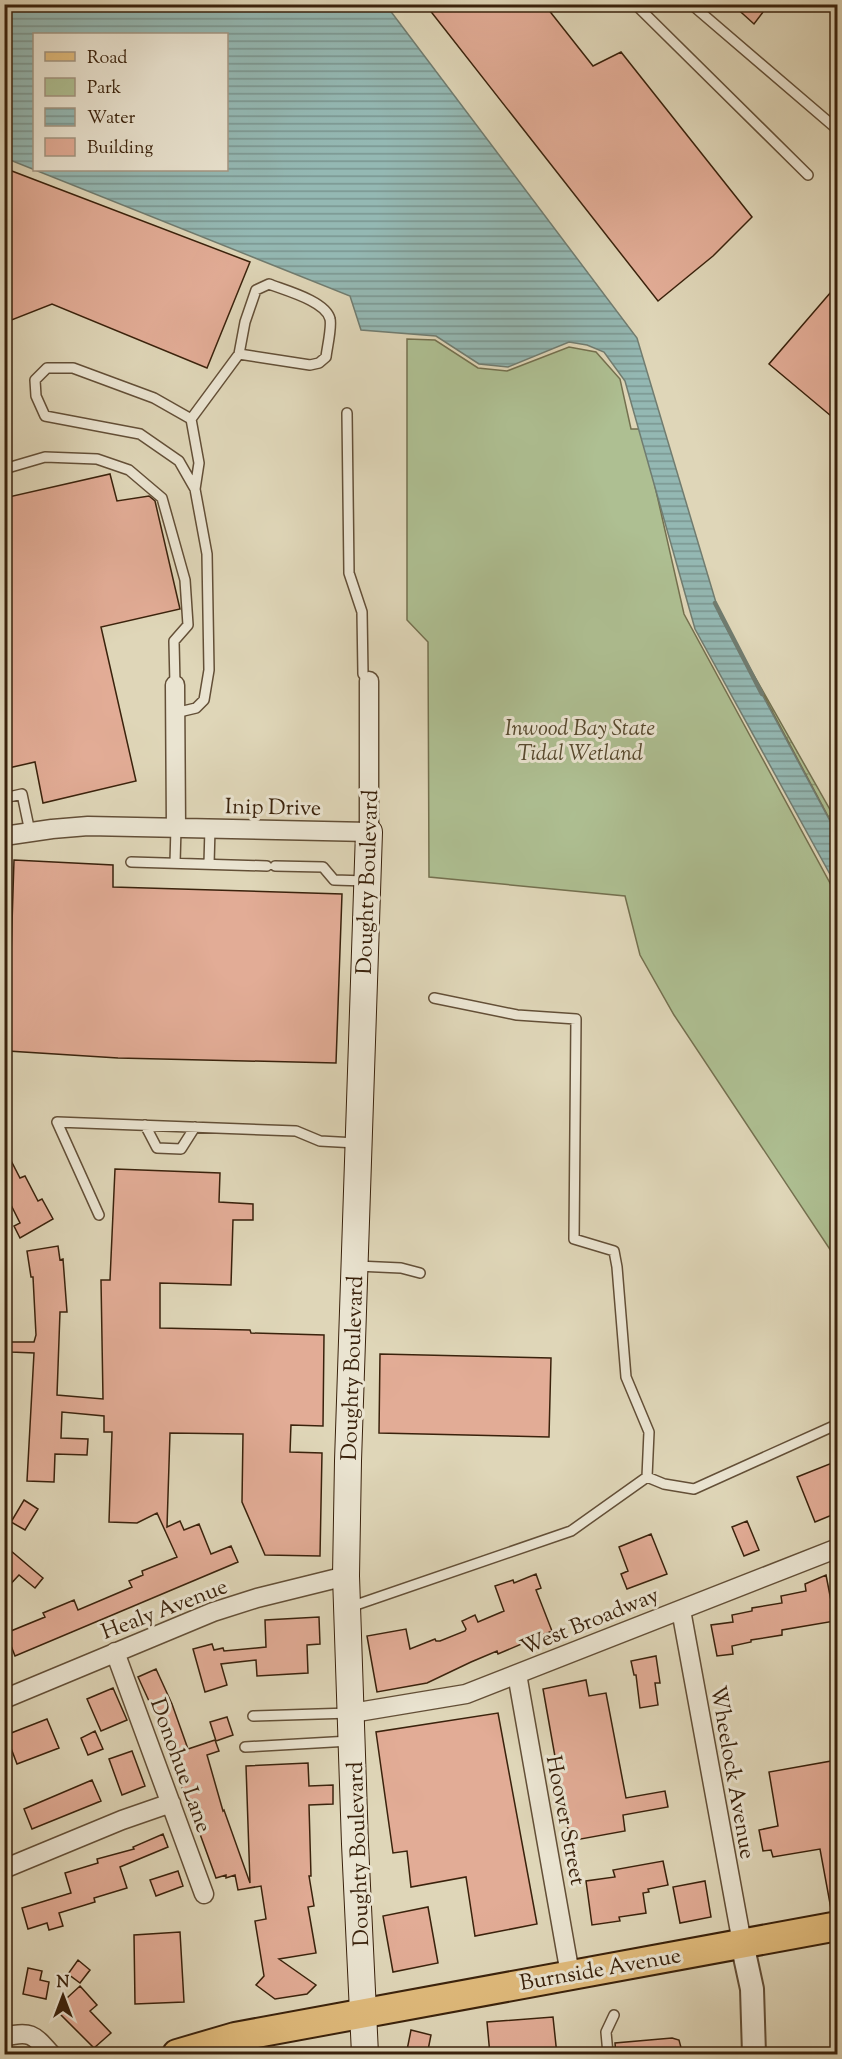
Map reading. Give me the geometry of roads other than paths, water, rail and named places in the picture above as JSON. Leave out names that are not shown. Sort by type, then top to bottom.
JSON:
[{"type":"main road","name":"Doughty Boulevard","points":[[365,2055],[346,1576],[369,832]]},
{"type":"main road","name":"Burnside Avenue","points":[[177,2055],[235,2037],[837,1926]]},
{"type":"street","name":"Doughty Boulevard","points":[[369,681],[369,832]]},
{"type":"street","points":[[175,685],[176,827]]},
{"type":"street","name":"Inip Drive","points":[[4,836],[88,826],[369,832]]},
{"type":"street","name":"West Broadway","points":[[352,1713],[452,1698],[837,1548]]},
{"type":"street","name":"Healy Avenue","points":[[4,1699],[213,1612],[257,1598],[346,1576]]},
{"type":"street","name":"Wheelock Avenue","points":[[681,1610],[742,1943]]},
{"type":"street","name":"Donohue Lane","points":[[115,1652],[204,1894]]},
{"type":"street","name":"Hoover Street","points":[[517,1674],[570,1974]]},
{"type":"street","points":[[6,1868],[122,1820],[171,1803]]},
{"type":"street","points":[[742,1943],[752,1989],[754,2055]]},
{"type":"street","points":[[4,2037],[19,2033],[32,2035],[51,2055]]},
{"type":"lane","points":[[635,4],[808,175]]},
{"type":"lane","points":[[691,4],[837,130]]},
{"type":"lane","points":[[195,489],[199,463],[191,419],[239,354],[245,322],[256,290],[269,284],[323,307],[330,319],[326,357],[319,363],[310,365],[239,354]]},
{"type":"lane","points":[[175,713],[196,708],[204,700],[209,670],[207,554],[195,489],[179,460],[140,434],[45,416],[36,396],[35,380],[46,368],[73,368],[154,398],[191,419]]},
{"type":"lane","points":[[347,413],[349,573],[362,612],[363,674],[369,681]]},
{"type":"lane","points":[[4,469],[45,457],[97,459],[129,470],[162,498],[185,580],[188,624],[174,641],[175,685]]},
{"type":"lane","points":[[4,798],[22,794],[30,832]]},
{"type":"lane","points":[[175,863],[176,827]]},
{"type":"lane","points":[[209,864],[210,828]]},
{"type":"lane","points":[[132,861],[323,867],[334,880],[367,881]]},
{"type":"lane","points":[[434,998],[517,1015],[576,1019],[574,1239],[614,1251],[626,1377],[649,1432],[646,1477]]},
{"type":"lane","points":[[99,1215],[57,1122],[296,1131],[320,1141],[358,1143]]},
{"type":"lane","points":[[145,1125],[157,1148],[181,1149],[195,1127]]},
{"type":"lane","points":[[354,1266],[401,1268],[420,1273]]},
{"type":"lane","points":[[646,1477],[664,1484],[694,1489],[837,1424]]},
{"type":"lane","points":[[347,1608],[571,1531],[646,1477]]},
{"type":"lane","points":[[253,1716],[352,1713]]},
{"type":"lane","points":[[245,1747],[352,1741]]},
{"type":"lane","points":[[608,2055],[606,2032],[614,2015]]},
{"type":"water","points":[[4,5],[386,5],[637,338],[720,616],[837,834],[837,887],[695,629],[625,381],[604,352],[587,345],[569,342],[508,367],[479,364],[436,336],[361,330],[350,296],[38,171],[228,171],[228,33],[33,33],[33,170],[5,158]]},
{"type":"waterway","points":[[715,603],[762,694]]},
{"type":"park label","name":"Inwood Bay State Tidal Wetland","points":[[580,740]]}]
